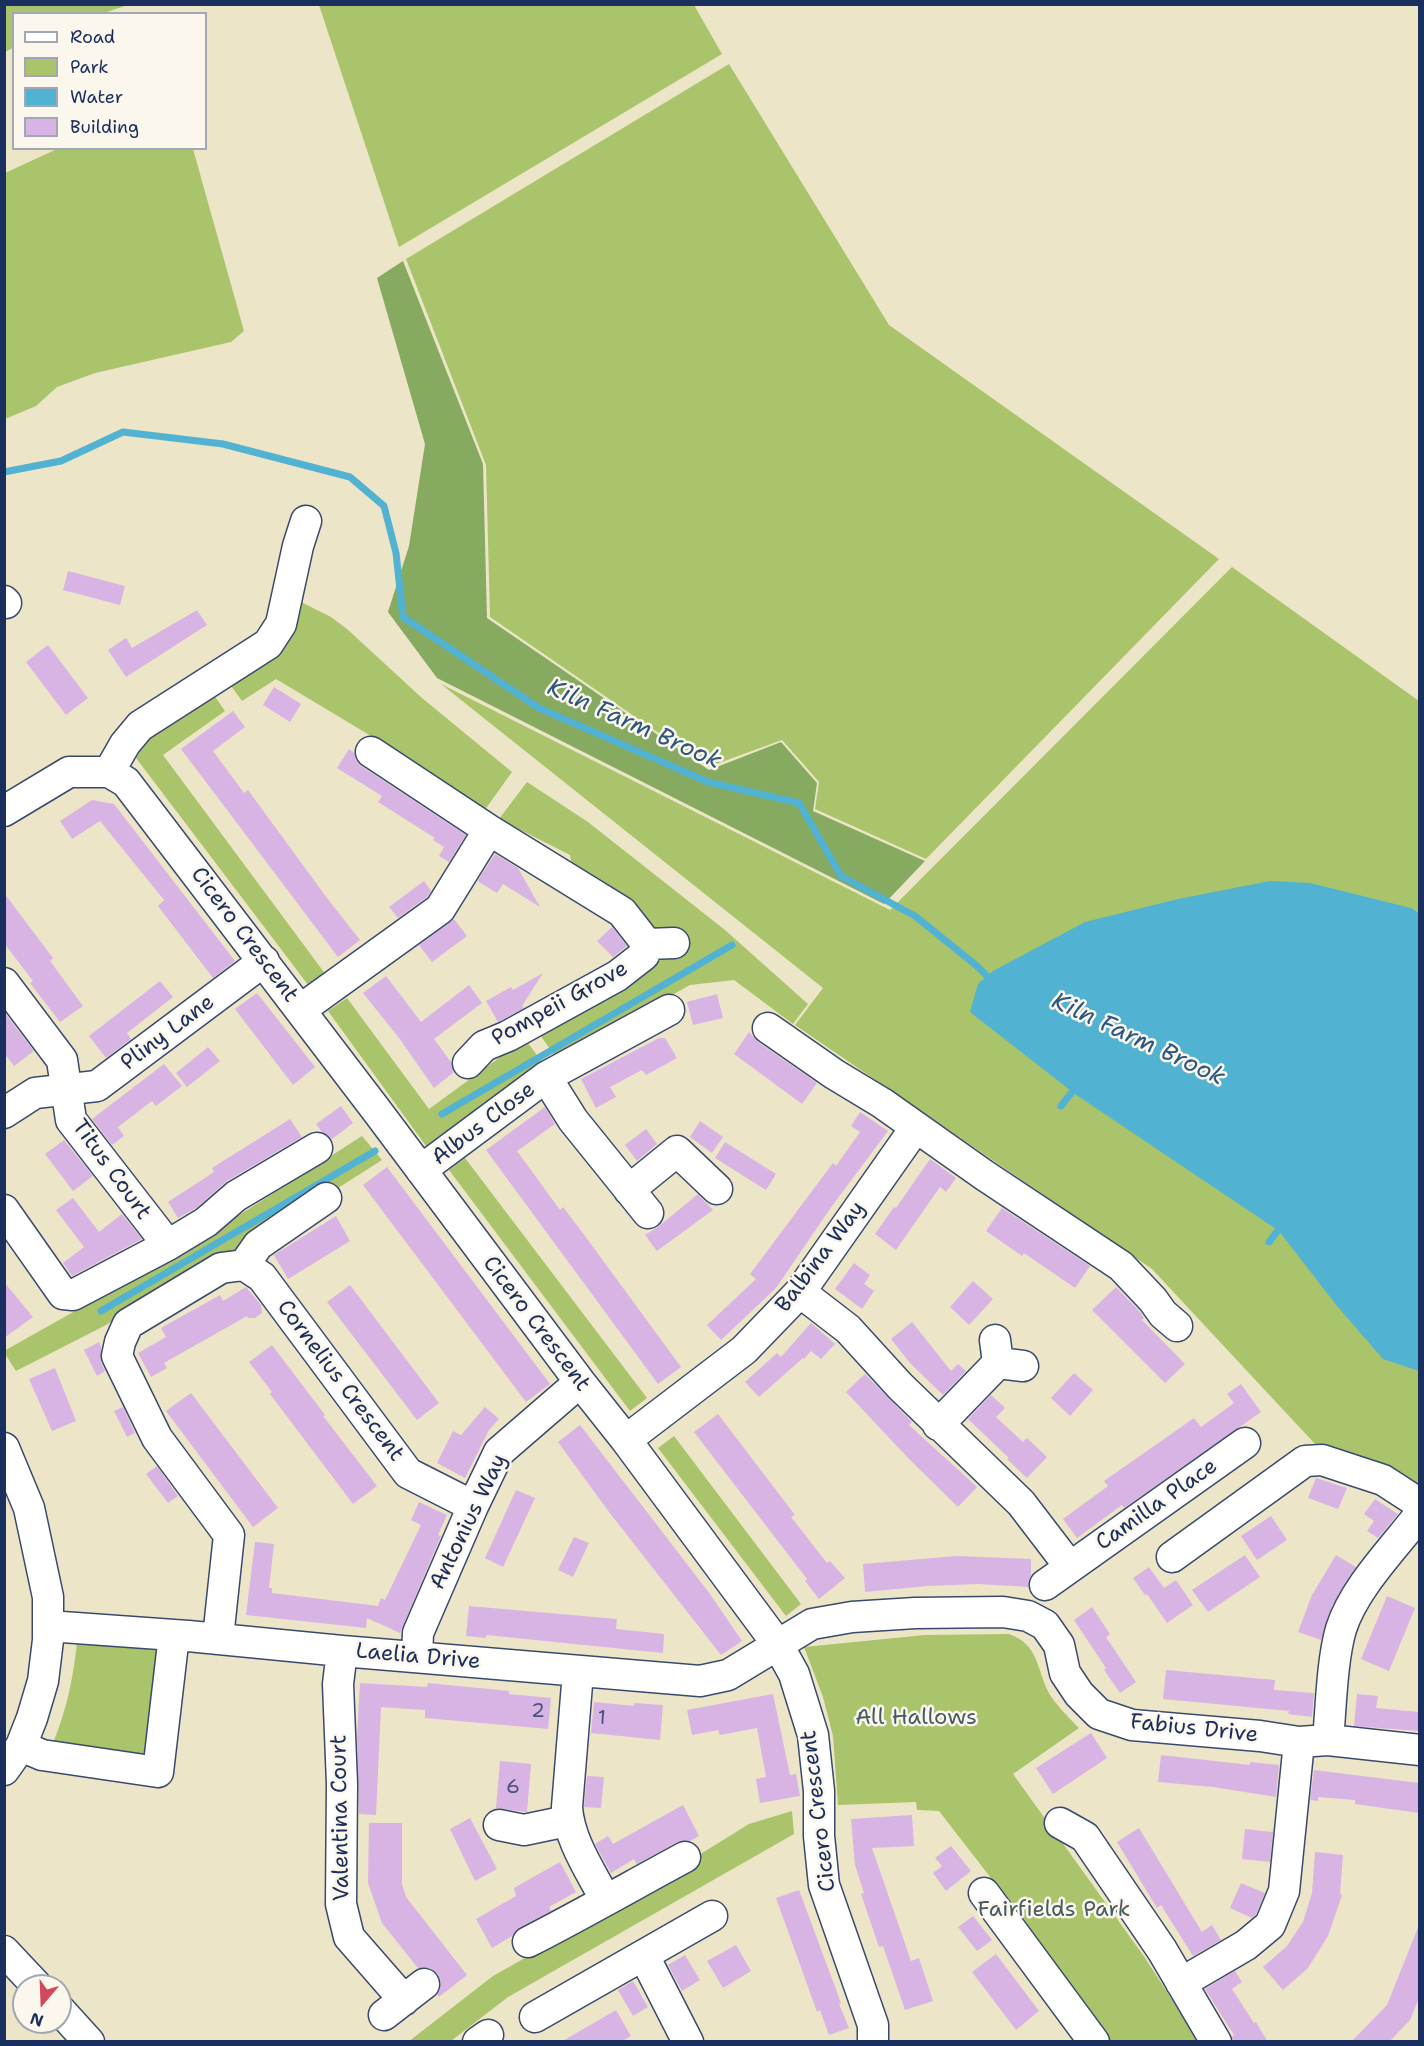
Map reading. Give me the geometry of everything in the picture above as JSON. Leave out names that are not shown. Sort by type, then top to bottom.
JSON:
[{"type":"street","points":[[4,811],[69,772],[110,772],[125,744],[140,726],[268,644],[281,624],[298,546],[306,521]]},
{"type":"street","name":"Pompeii Grove","points":[[370,752],[489,830],[622,912],[661,943],[617,976],[508,1036],[484,1046],[468,1063]]},
{"type":"street","name":"Cicero Crescent","points":[[110,772],[126,782],[264,962],[626,1440],[778,1645],[794,1674],[813,1735],[819,1791],[819,1836],[824,1885],[873,2025],[873,2042]]},
{"type":"street","points":[[300,1010],[440,909],[489,830]]},
{"type":"street","name":"Pliny Lane","points":[[67,1089],[97,1086],[264,962]]},
{"type":"street","name":"Titus Court","points":[[4,983],[62,1060],[71,1120],[168,1245]]},
{"type":"street","name":"Albus Close","points":[[422,1170],[546,1077],[669,1010]]},
{"type":"street","points":[[768,1028],[916,1127],[984,1176],[1121,1266],[1163,1314],[1177,1326]]},
{"type":"street","name":"Albus Close","points":[[546,1077],[573,1120],[648,1214]]},
{"type":"street","name":"Titus Court","points":[[4,1113],[35,1093],[67,1089]]},
{"type":"street","name":"Balbina Way","points":[[626,1440],[744,1350],[800,1292],[916,1127]]},
{"type":"street","name":"Titus Court","points":[[4,1210],[63,1294],[73,1295],[168,1245],[206,1222],[236,1196],[317,1148]]},
{"type":"street","points":[[629,1190],[677,1151],[717,1189]]},
{"type":"street","points":[[218,1638],[229,1535],[157,1438],[117,1356],[120,1342],[128,1324],[221,1268],[244,1265],[258,1245],[326,1198]]},
{"type":"street","name":"Cornelius Crescent","points":[[244,1265],[262,1277],[408,1473],[473,1506]]},
{"type":"street","points":[[800,1292],[848,1329],[938,1425],[1021,1503],[1070,1567]]},
{"type":"street","points":[[938,1425],[1006,1356]]},
{"type":"street","name":"Antonius Way","points":[[417,1657],[418,1633],[499,1452],[580,1382]]},
{"type":"street","name":"Camilla Place","points":[[1046,1585],[1245,1443]]},
{"type":"street","points":[[4,1448],[29,1508],[48,1597],[48,1640],[42,1682],[32,1718],[13,1758]]},
{"type":"street","points":[[1172,1557],[1305,1461],[1322,1460],[1383,1480],[1419,1504]]},
{"type":"street","points":[[1328,1740],[1334,1673],[1341,1629],[1358,1594],[1419,1514]]},
{"type":"street","name":"Fabius Drive","points":[[778,1645],[812,1624],[852,1617],[981,1612],[1003,1612],[1028,1616],[1045,1625],[1059,1645],[1065,1673],[1078,1694],[1099,1714],[1132,1725],[1260,1736],[1299,1742],[1328,1740],[1419,1750]]},
{"type":"street","name":"Laelia Drive","points":[[48,1626],[218,1638],[342,1651],[700,1681],[728,1675],[778,1645]]},
{"type":"street","points":[[13,1758],[42,1755],[159,1772],[174,1635]]},
{"type":"street","name":"Valentina Court","points":[[342,1651],[338,1684],[342,1784],[341,1904],[349,1937],[404,2000]]},
{"type":"street","points":[[578,1672],[567,1821],[606,1899]]},
{"type":"street","points":[[1181,1983],[1246,1945],[1270,1925],[1284,1891],[1299,1742]]},
{"type":"street","points":[[499,1825],[524,1830],[567,1821]]},
{"type":"street","points":[[1060,1823],[1085,1837],[1162,1950],[1216,2042]]},
{"type":"street","points":[[528,1942],[584,1914],[606,1899],[685,1857]]},
{"type":"street","points":[[984,1893],[1094,2042]]},
{"type":"street","points":[[535,2017],[711,1916]]},
{"type":"street","points":[[4,1950],[27,1974]]},
{"type":"street","points":[[644,1956],[687,2042]]},
{"type":"street","points":[[72,2023],[89,2042]]},
{"type":"green space","points":[[5,4],[128,5],[107,12],[12,12],[12,48],[5,52]]},
{"type":"green space","points":[[319,5],[694,5],[722,54],[399,247]]},
{"type":"green space","points":[[729,64],[889,325],[1219,559],[926,859],[815,809],[819,782],[782,740],[708,767],[490,617],[486,465],[406,259]]},
{"type":"green space","points":[[55,150],[193,150],[244,331],[231,342],[95,373],[57,387],[36,406],[5,419],[5,173]]},
{"type":"green space","points":[[403,261],[483,464],[487,618],[709,770],[781,742],[817,783],[813,811],[925,861],[884,904],[437,678],[388,612],[409,546],[425,444],[377,278]]},
{"type":"green space","points":[[1232,567],[1419,701],[1419,1491],[1316,1445],[1152,1269],[795,1025],[823,988],[441,684],[890,910]]},
{"type":"green space","points":[[299,601],[331,617],[347,629],[422,698],[512,772],[484,811],[432,781],[431,772],[276,679],[242,701],[229,683],[276,653],[298,621]]},
{"type":"green space","points":[[213,694],[225,711],[163,755],[329,979],[312,990],[136,758],[149,737]]},
{"type":"green space","points":[[527,782],[588,822],[725,930],[808,1004],[793,1024],[734,980],[690,985],[557,1059],[538,1032],[681,948],[651,932],[573,872],[570,855],[499,819]]},
{"type":"green space","points":[[347,998],[429,1109],[525,1039],[545,1066],[429,1150],[328,1011]]},
{"type":"green space","points":[[362,1136],[382,1160],[219,1264],[203,1263],[106,1325],[16,1371],[5,1354],[4,1351],[199,1241]]},
{"type":"green space","points":[[465,1158],[647,1398],[630,1411],[449,1170]]},
{"type":"green space","points":[[674,1436],[801,1604],[786,1616],[658,1448]]},
{"type":"green space","points":[[78,1633],[170,1639],[155,1765],[49,1752],[61,1723],[69,1694]]},
{"type":"green space","points":[[1009,1634],[1027,1645],[1036,1659],[1050,1695],[1079,1728],[1013,1774],[1143,1955],[1199,2041],[1094,2041],[994,1882],[939,1811],[917,1810],[916,1802],[838,1805],[833,1736],[823,1697],[804,1647],[925,1635]]},
{"type":"green space","points":[[792,1811],[794,1834],[508,1997],[451,2041],[408,2042],[493,1976],[605,1913],[749,1824]]},
{"type":"water","points":[[1270,881],[1310,883],[1411,908],[1419,913],[1419,1371],[1383,1359],[1337,1306],[1279,1231],[1075,1094],[970,1012],[978,984],[993,971],[1085,922],[1178,899]]},
{"type":"building","points":[[68,571],[125,586],[120,605],[63,590]]},
{"type":"building","points":[[197,610],[207,625],[126,677],[108,650],[126,638],[132,648]]},
{"type":"building","points":[[48,645],[88,698],[66,715],[26,662]]},
{"type":"building","points":[[274,687],[301,704],[290,722],[263,705]]},
{"type":"building","points":[[233,711],[245,727],[213,751],[244,793],[248,790],[360,940],[338,957],[181,749]]},
{"type":"building","points":[[349,749],[361,766],[466,835],[449,862],[439,856],[444,847],[433,840],[435,838],[378,802],[382,796],[337,768]]},
{"type":"building","points":[[92,800],[114,804],[235,961],[213,978],[158,906],[164,900],[100,821],[72,839],[60,821]]},
{"type":"building","points":[[495,854],[518,868],[540,907],[503,884],[497,893],[479,882],[478,880]]},
{"type":"building","points":[[424,881],[431,891],[427,897],[398,918],[389,907]]},
{"type":"building","points":[[4,893],[53,958],[50,961],[83,1006],[60,1022],[30,983],[33,981],[4,943]]},
{"type":"building","points":[[454,919],[467,936],[432,962],[419,945]]},
{"type":"building","points":[[612,927],[627,946],[613,957],[597,941]]},
{"type":"building","points":[[543,973],[522,1006],[524,1008],[498,1022],[486,1001],[511,987],[513,990]]},
{"type":"building","points":[[386,976],[421,1022],[469,985],[482,1003],[434,1039],[451,1062],[454,1072],[434,1088],[399,1038],[363,993]]},
{"type":"building","points":[[160,981],[173,997],[127,1033],[131,1039],[106,1058],[89,1036]]},
{"type":"building","points":[[257,993],[315,1067],[293,1085],[235,1009]]},
{"type":"building","points":[[717,994],[723,1018],[693,1025],[687,1002]]},
{"type":"building","points":[[4,1012],[34,1051],[14,1066],[4,1053]]},
{"type":"building","points":[[749,1032],[758,1042],[817,1083],[802,1104],[734,1054]]},
{"type":"building","points":[[659,1038],[665,1038],[677,1058],[646,1075],[642,1070],[610,1087],[616,1097],[596,1108],[581,1079]]},
{"type":"building","points":[[208,1047],[220,1061],[187,1087],[176,1073]]},
{"type":"building","points":[[164,1064],[182,1086],[156,1106],[152,1101],[118,1127],[124,1136],[112,1145],[92,1119]]},
{"type":"building","points":[[341,1106],[353,1123],[332,1139],[316,1124]]},
{"type":"building","points":[[545,1107],[555,1124],[517,1151],[560,1210],[563,1207],[681,1367],[658,1384],[486,1150]]},
{"type":"building","points":[[860,1112],[888,1131],[832,1206],[776,1288],[721,1340],[707,1325],[756,1279],[750,1274],[833,1163],[836,1166],[860,1132],[851,1126]]},
{"type":"building","points":[[290,1119],[302,1137],[227,1181],[196,1208],[178,1218],[168,1202],[214,1172],[212,1168]]},
{"type":"building","points":[[700,1121],[723,1137],[712,1153],[690,1137]]},
{"type":"building","points":[[646,1129],[657,1144],[637,1161],[625,1145]]},
{"type":"building","points":[[64,1140],[93,1176],[73,1191],[45,1154]]},
{"type":"building","points":[[725,1142],[776,1174],[766,1190],[715,1158]]},
{"type":"building","points":[[930,1159],[956,1178],[946,1192],[940,1187],[896,1250],[875,1234]]},
{"type":"building","points":[[387,1167],[550,1384],[526,1402],[363,1185]]},
{"type":"building","points":[[698,1194],[713,1210],[657,1251],[645,1235]]},
{"type":"building","points":[[73,1198],[99,1232],[122,1214],[142,1239],[72,1276],[63,1263],[84,1247],[56,1210]]},
{"type":"building","points":[[1002,1208],[1090,1266],[1075,1288],[1024,1253],[1022,1256],[986,1231]]},
{"type":"building","points":[[336,1216],[350,1241],[288,1279],[274,1255]]},
{"type":"building","points":[[854,1263],[870,1275],[864,1284],[874,1291],[862,1309],[835,1289]]},
{"type":"building","points":[[973,1281],[993,1299],[969,1325],[950,1307]]},
{"type":"building","points":[[4,1282],[33,1317],[4,1338]]},
{"type":"building","points":[[350,1285],[439,1403],[417,1420],[327,1302]]},
{"type":"building","points":[[246,1287],[261,1305],[262,1313],[255,1318],[247,1316],[164,1363],[167,1368],[151,1377],[138,1353],[166,1337],[161,1328],[220,1295],[223,1301]]},
{"type":"building","points":[[1116,1287],[1140,1312],[1144,1318],[1142,1320],[1185,1364],[1165,1383],[1092,1310]]},
{"type":"building","points":[[912,1322],[951,1371],[958,1364],[966,1371],[943,1395],[910,1363],[891,1339]]},
{"type":"building","points":[[811,1323],[835,1344],[821,1359],[811,1351],[759,1397],[745,1382],[777,1353],[781,1357]]},
{"type":"building","points":[[99,1342],[101,1363],[105,1371],[97,1376],[84,1350]]},
{"type":"building","points":[[272,1345],[377,1486],[353,1504],[270,1394],[272,1392],[249,1362]]},
{"type":"building","points":[[55,1368],[76,1421],[52,1431],[29,1379]]},
{"type":"building","points":[[1074,1373],[1093,1390],[1070,1416],[1051,1398]]},
{"type":"building","points":[[865,1374],[912,1422],[909,1425],[977,1487],[958,1507],[846,1392]]},
{"type":"building","points":[[1241,1384],[1261,1412],[1124,1508],[1122,1505],[1077,1538],[1063,1519],[1108,1486],[1104,1481],[1194,1418],[1201,1427],[1234,1403],[1227,1394]]},
{"type":"building","points":[[191,1393],[278,1508],[253,1527],[166,1411]]},
{"type":"building","points":[[991,1395],[1005,1408],[996,1417],[1023,1442],[1027,1438],[1047,1457],[1027,1478],[968,1419]]},
{"type":"building","points":[[123,1407],[135,1433],[127,1437],[114,1411]]},
{"type":"building","points":[[485,1407],[499,1419],[489,1430],[465,1478],[437,1463],[453,1431],[461,1435]]},
{"type":"building","points":[[718,1414],[795,1515],[791,1517],[827,1563],[830,1561],[845,1578],[819,1599],[805,1581],[807,1579],[694,1432]]},
{"type":"building","points":[[580,1425],[710,1594],[742,1641],[721,1655],[609,1512],[558,1442]]},
{"type":"building","points":[[157,1466],[178,1496],[168,1503],[146,1474]]},
{"type":"building","points":[[1316,1478],[1347,1488],[1338,1509],[1308,1498]]},
{"type":"building","points":[[516,1490],[535,1498],[503,1567],[485,1558]]},
{"type":"building","points":[[1375,1499],[1398,1514],[1378,1538],[1367,1531],[1374,1521],[1364,1514]]},
{"type":"building","points":[[419,1502],[447,1515],[438,1535],[441,1536],[400,1633],[367,1618],[366,1628],[246,1615],[255,1542],[274,1544],[269,1588],[272,1588],[272,1593],[378,1606],[381,1598],[385,1600],[421,1525],[411,1520]]},
{"type":"building","points":[[1271,1516],[1287,1540],[1257,1560],[1241,1536]]},
{"type":"building","points":[[574,1537],[589,1543],[573,1577],[558,1570]]},
{"type":"building","points":[[1245,1555],[1260,1577],[1208,1612],[1192,1590]]},
{"type":"building","points":[[1336,1555],[1356,1567],[1332,1606],[1321,1640],[1298,1632],[1312,1595]]},
{"type":"building","points":[[956,1556],[1031,1559],[1031,1576],[1028,1587],[978,1584],[865,1592],[863,1564]]},
{"type":"building","points":[[1149,1567],[1164,1588],[1176,1580],[1193,1605],[1167,1623],[1133,1578]]},
{"type":"building","points":[[1387,1596],[1415,1608],[1389,1671],[1361,1659]]},
{"type":"building","points":[[469,1606],[617,1619],[616,1629],[664,1634],[663,1653],[486,1635],[486,1638],[466,1636]]},
{"type":"building","points":[[1092,1607],[1110,1634],[1106,1637],[1136,1682],[1120,1693],[1074,1620]]},
{"type":"building","points":[[1166,1670],[1275,1680],[1274,1690],[1314,1693],[1312,1717],[1288,1714],[1289,1711],[1163,1699]]},
{"type":"building","points":[[360,1683],[427,1687],[428,1683],[509,1691],[509,1694],[551,1698],[548,1729],[425,1718],[425,1710],[381,1707],[376,1815],[359,1814],[357,1736]]},
{"type":"building","points":[[773,1694],[790,1775],[796,1774],[800,1796],[760,1803],[756,1779],[766,1777],[757,1728],[720,1735],[718,1730],[692,1735],[687,1710]]},
{"type":"building","points":[[1357,1694],[1378,1696],[1376,1708],[1419,1712],[1419,1731],[1354,1726]]},
{"type":"building","points":[[594,1702],[634,1706],[634,1703],[663,1705],[660,1740],[591,1733]]},
{"type":"building","points":[[1091,1733],[1107,1758],[1053,1794],[1036,1768]]},
{"type":"building","points":[[1161,1755],[1250,1765],[1250,1762],[1279,1765],[1276,1797],[1213,1787],[1158,1782]]},
{"type":"building","points":[[500,1761],[531,1764],[527,1812],[496,1808]]},
{"type":"building","points":[[1314,1770],[1419,1783],[1419,1813],[1355,1804],[1355,1800],[1318,1797],[1318,1801],[1310,1800]]},
{"type":"building","points":[[587,1776],[604,1777],[601,1808],[584,1807]]},
{"type":"building","points":[[683,1805],[699,1836],[690,1841],[677,1842],[637,1864],[634,1859],[611,1873],[595,1844],[608,1836],[613,1844]]},
{"type":"building","points":[[912,1815],[914,1846],[872,1848],[911,1961],[919,1958],[933,2001],[905,2010],[883,1946],[879,1947],[861,1894],[864,1893],[855,1865],[851,1819]]},
{"type":"building","points":[[470,1818],[497,1869],[475,1881],[450,1829]]},
{"type":"building","points":[[369,1823],[402,1823],[402,1884],[406,1897],[467,1975],[439,1997],[437,1994],[441,1982],[438,1974],[430,1968],[418,1968],[382,1923],[368,1883]]},
{"type":"building","points":[[1139,1828],[1202,1932],[1212,1925],[1221,1940],[1193,1956],[1161,1905],[1157,1908],[1117,1842]]},
{"type":"building","points":[[1245,1829],[1273,1832],[1270,1862],[1242,1859]]},
{"type":"building","points":[[951,1846],[971,1871],[946,1891],[933,1873],[942,1866],[935,1858]]},
{"type":"building","points":[[1315,1852],[1343,1855],[1340,1894],[1342,1895],[1328,1936],[1308,1968],[1283,1990],[1263,1967],[1287,1946],[1303,1922],[1312,1893]]},
{"type":"building","points":[[560,1862],[576,1892],[549,1907],[551,1911],[520,1927],[512,1936],[492,1948],[476,1919],[516,1896],[514,1888]]},
{"type":"building","points":[[1241,1883],[1265,1893],[1252,1918],[1230,1908]]},
{"type":"building","points":[[799,1890],[849,2028],[829,2035],[820,2010],[817,2012],[776,1898]]},
{"type":"building","points":[[973,1916],[992,1940],[977,1951],[958,1927]]},
{"type":"building","points":[[1419,1925],[1419,1998],[1410,2020],[1389,2042],[1351,2042],[1387,2005]]},
{"type":"building","points":[[736,1945],[751,1971],[723,1988],[707,1961]]},
{"type":"building","points":[[996,1954],[1039,2011],[1016,2030],[972,1972]]},
{"type":"building","points":[[685,1955],[700,1980],[682,1991],[668,1965]]},
{"type":"building","points":[[1235,1971],[1242,1982],[1232,1989],[1268,2042],[1233,2042],[1234,2035],[1205,1989]]},
{"type":"building","points":[[633,1981],[648,2007],[633,2016],[618,1990]]},
{"type":"building","points":[[616,2010],[631,2036],[621,2042],[561,2042]]},
{"type":"waterway","name":"Kiln Farm Brook","points":[[4,472],[61,461],[123,432],[223,444],[350,477],[384,506],[396,553],[403,617],[539,708],[708,782],[799,803],[841,876],[915,916],[977,966],[993,982]]},
{"type":"waterway","points":[[442,1114],[732,945]]},
{"type":"waterway","points":[[1061,1106],[1076,1087]]},
{"type":"waterway","points":[[101,1311],[375,1151]]},
{"type":"waterway","points":[[1269,1242],[1282,1225]]},
{"type":"park label","name":"All Hallows","points":[[916,1718]]},
{"type":"park label","name":"Fairfields Park","points":[[1054,1910]]}]
